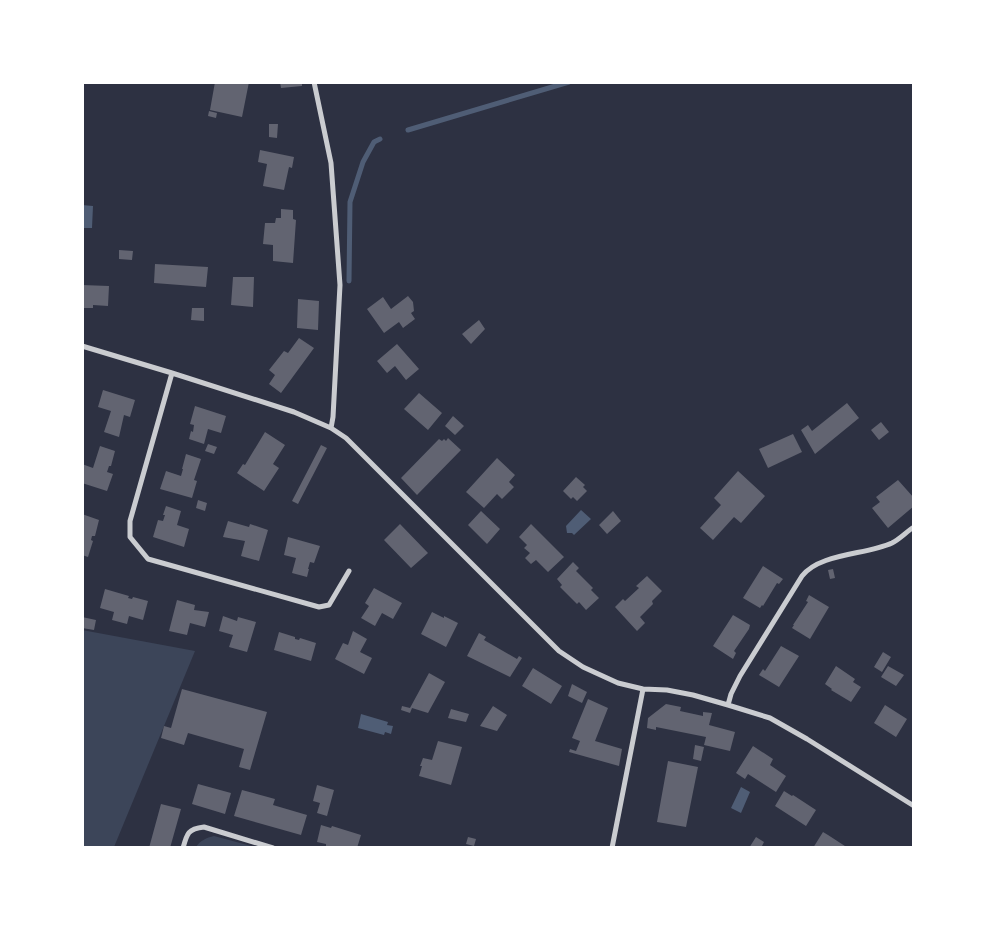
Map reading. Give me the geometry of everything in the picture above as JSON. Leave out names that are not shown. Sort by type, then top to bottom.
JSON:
[{"type":"street","points":[[314,82],[331,163],[340,285],[331,428]]},
{"type":"street","points":[[82,346],[294,412],[331,428],[346,438],[560,651],[583,667],[618,683],[643,689],[667,690],[728,705],[770,718],[914,806]]},
{"type":"street","points":[[172,373],[130,521],[130,538],[148,559],[319,607],[329,605],[349,571]]},
{"type":"street","points":[[728,705],[740,676],[807,570],[822,562],[892,543],[914,527]]},
{"type":"street","points":[[612,848],[643,689]]},
{"type":"street","points":[[182,848],[189,832],[195,828],[204,828],[274,848]]},
{"type":"shaded area","points":[[82,205],[93,206],[92,228],[83,228]]},
{"type":"shaded area","points":[[581,510],[591,519],[574,535],[567,533],[566,526]]},
{"type":"shaded area","points":[[82,630],[195,651],[114,847],[83,847]]},
{"type":"shaded area","points":[[361,714],[388,722],[387,725],[393,726],[391,734],[385,732],[384,735],[358,728]]},
{"type":"shaded area","points":[[741,787],[750,792],[741,813],[731,808]]},
{"type":"shaded area","points":[[214,836],[255,847],[196,847],[204,840]]},
{"type":"building","points":[[215,82],[249,82],[242,117],[210,110]]},
{"type":"building","points":[[280,82],[302,82],[302,86],[281,88]]},
{"type":"building","points":[[209,111],[217,113],[216,118],[208,116]]},
{"type":"building","points":[[269,124],[278,124],[277,138],[269,137]]},
{"type":"building","points":[[260,150],[294,157],[292,168],[289,167],[284,190],[263,186],[267,164],[258,162]]},
{"type":"building","points":[[281,209],[293,210],[293,219],[296,220],[293,263],[273,261],[273,245],[263,244],[265,223],[275,223],[276,218],[281,218]]},
{"type":"building","points":[[119,250],[133,251],[132,260],[119,259]]},
{"type":"building","points":[[155,264],[208,267],[206,287],[154,283]]},
{"type":"building","points":[[233,277],[254,277],[253,307],[231,305]]},
{"type":"building","points":[[82,285],[109,286],[108,306],[93,305],[93,308],[82,308]]},
{"type":"building","points":[[408,296],[413,302],[414,311],[411,313],[415,319],[403,328],[399,322],[384,333],[367,309],[383,297],[391,309]]},
{"type":"building","points":[[298,299],[319,301],[318,330],[297,328]]},
{"type":"building","points":[[192,308],[204,308],[204,321],[191,320]]},
{"type":"building","points":[[479,320],[485,329],[471,344],[462,334]]},
{"type":"building","points":[[299,338],[314,348],[281,393],[269,384],[275,375],[269,370],[284,351],[288,353]]},
{"type":"building","points":[[397,344],[419,369],[406,380],[395,366],[387,373],[377,361]]},
{"type":"building","points":[[103,390],[135,400],[130,417],[124,415],[119,437],[104,432],[111,411],[98,407]]},
{"type":"building","points":[[419,393],[442,413],[428,430],[404,409]]},
{"type":"building","points":[[847,403],[859,418],[815,454],[801,430],[808,425],[812,431]]},
{"type":"building","points":[[195,406],[226,416],[221,433],[208,429],[204,444],[189,439],[191,431],[193,432],[194,425],[190,424]]},
{"type":"building","points":[[453,416],[464,426],[455,435],[445,426]]},
{"type":"building","points":[[881,422],[889,432],[879,440],[871,430]]},
{"type":"building","points":[[265,432],[285,445],[273,464],[279,468],[264,491],[237,473],[243,464],[245,465]]},
{"type":"building","points":[[793,434],[802,452],[768,468],[759,449]]},
{"type":"building","points":[[448,438],[461,450],[417,495],[401,478],[439,439],[446,441]]},
{"type":"building","points":[[208,444],[217,447],[214,454],[205,451]]},
{"type":"building","points":[[321,445],[327,448],[298,504],[292,501]]},
{"type":"building","points":[[100,446],[115,451],[111,466],[109,466],[107,472],[113,474],[107,491],[82,483],[82,464],[93,468]]},
{"type":"building","points":[[186,454],[201,459],[194,480],[197,481],[192,498],[160,489],[166,471],[181,476]]},
{"type":"building","points":[[497,458],[515,475],[509,482],[514,487],[502,499],[497,494],[484,508],[466,492]]},
{"type":"building","points":[[738,471],[765,496],[741,523],[734,517],[713,540],[700,528],[721,505],[714,498]]},
{"type":"building","points":[[576,477],[585,485],[583,487],[587,491],[577,501],[573,497],[571,499],[563,491]]},
{"type":"building","points":[[898,480],[914,498],[914,506],[888,528],[872,508],[880,502],[876,497]]},
{"type":"building","points":[[198,500],[207,503],[205,511],[196,508]]},
{"type":"building","points":[[166,506],[181,511],[177,525],[189,529],[184,547],[153,537],[158,520],[163,521]]},
{"type":"building","points":[[481,511],[500,529],[487,544],[468,525]]},
{"type":"building","points":[[613,511],[621,521],[607,534],[599,525]]},
{"type":"building","points":[[82,514],[99,520],[95,536],[92,536],[91,540],[93,541],[88,557],[82,555]]},
{"type":"building","points":[[228,521],[249,527],[250,524],[268,530],[259,561],[241,556],[245,541],[223,537]]},
{"type":"building","points":[[400,524],[428,553],[411,568],[384,540]]},
{"type":"building","points":[[531,524],[564,557],[548,572],[536,560],[531,564],[525,558],[530,553],[524,548],[527,545],[519,537]]},
{"type":"building","points":[[288,537],[320,546],[314,563],[310,562],[307,577],[292,573],[296,558],[284,555]]},
{"type":"building","points":[[573,562],[579,568],[576,571],[593,588],[591,590],[599,598],[586,610],[560,587],[562,585],[557,579]]},
{"type":"building","points":[[763,566],[783,579],[779,584],[777,583],[760,608],[743,598]]},
{"type":"building","points":[[833,569],[835,578],[830,579],[828,570]]},
{"type":"building","points":[[647,576],[662,591],[652,601],[653,604],[640,617],[645,623],[637,631],[615,607],[623,599],[625,601],[639,588],[636,586]]},
{"type":"building","points":[[374,588],[402,603],[393,619],[382,613],[375,626],[361,618],[369,606],[365,603]]},
{"type":"building","points":[[105,589],[129,596],[128,598],[132,599],[133,597],[148,601],[143,620],[129,616],[127,624],[112,620],[114,612],[100,608]]},
{"type":"building","points":[[809,595],[829,607],[810,639],[792,628],[808,602],[806,601]]},
{"type":"building","points":[[177,600],[195,605],[194,610],[209,612],[205,627],[190,623],[187,635],[169,631]]},
{"type":"building","points":[[432,612],[458,623],[446,647],[421,634]]},
{"type":"building","points":[[733,615],[750,625],[734,651],[736,653],[733,659],[713,646]]},
{"type":"building","points":[[223,616],[237,621],[238,617],[256,622],[247,652],[229,647],[233,635],[219,631]]},
{"type":"building","points":[[82,617],[96,620],[94,630],[82,628]]},
{"type":"building","points":[[353,631],[367,639],[360,652],[372,658],[364,674],[335,659],[343,643],[348,645]]},
{"type":"building","points":[[279,632],[295,637],[295,639],[299,640],[300,638],[316,643],[311,661],[274,650]]},
{"type":"building","points":[[479,633],[486,637],[484,640],[517,659],[519,656],[522,658],[510,677],[467,656]]},
{"type":"building","points":[[781,646],[799,656],[779,687],[759,675],[763,669],[765,671]]},
{"type":"building","points":[[883,652],[891,657],[882,672],[874,667]]},
{"type":"building","points":[[836,666],[855,679],[853,682],[861,687],[851,702],[831,690],[825,684]]},
{"type":"building","points":[[888,666],[904,675],[896,686],[881,677]]},
{"type":"building","points":[[533,668],[562,686],[551,704],[522,686]]},
{"type":"building","points":[[429,673],[445,682],[428,713],[412,708],[410,713],[401,710],[402,706],[410,708]]},
{"type":"building","points":[[572,684],[587,692],[582,703],[568,696]]},
{"type":"building","points":[[182,689],[267,712],[250,770],[239,767],[244,749],[188,733],[184,745],[161,738],[164,726],[171,728]]},
{"type":"building","points":[[588,699],[608,708],[595,741],[622,749],[619,766],[569,752],[570,749],[576,751],[580,741],[572,738]]},
{"type":"building","points":[[666,704],[681,707],[680,711],[703,716],[703,712],[712,713],[709,725],[735,732],[730,751],[704,745],[706,737],[656,727],[656,730],[647,728],[648,718]]},
{"type":"building","points":[[885,705],[907,719],[896,737],[874,723]]},
{"type":"building","points":[[493,706],[507,715],[497,731],[480,726]]},
{"type":"building","points":[[451,709],[469,714],[466,722],[448,718]]},
{"type":"building","points":[[438,741],[462,747],[451,785],[419,776],[423,758],[432,760]]},
{"type":"building","points":[[695,745],[704,747],[701,761],[693,759]]},
{"type":"building","points":[[753,746],[773,759],[770,765],[786,776],[776,792],[748,774],[745,779],[736,773]]},
{"type":"building","points":[[668,761],[698,767],[686,827],[657,822]]},
{"type":"building","points":[[198,784],[231,793],[225,814],[192,804]]},
{"type":"building","points":[[317,785],[334,790],[327,816],[317,813],[320,803],[313,801]]},
{"type":"building","points":[[242,790],[275,799],[273,805],[307,815],[301,835],[234,816]]},
{"type":"building","points":[[784,791],[816,810],[806,826],[775,806]]},
{"type":"building","points":[[161,804],[181,809],[170,848],[149,848]]},
{"type":"building","points":[[321,825],[331,828],[332,826],[361,835],[357,848],[331,848],[326,846],[326,844],[317,842]]},
{"type":"building","points":[[823,832],[828,835],[848,848],[813,848]]},
{"type":"building","points":[[468,837],[476,839],[474,846],[466,844]]},
{"type":"building","points":[[756,837],[764,842],[761,848],[749,848]]},
{"type":"waterway","points":[[408,130],[569,82]]},
{"type":"waterway","points":[[349,281],[350,202],[363,162],[374,142],[380,139]]}]
